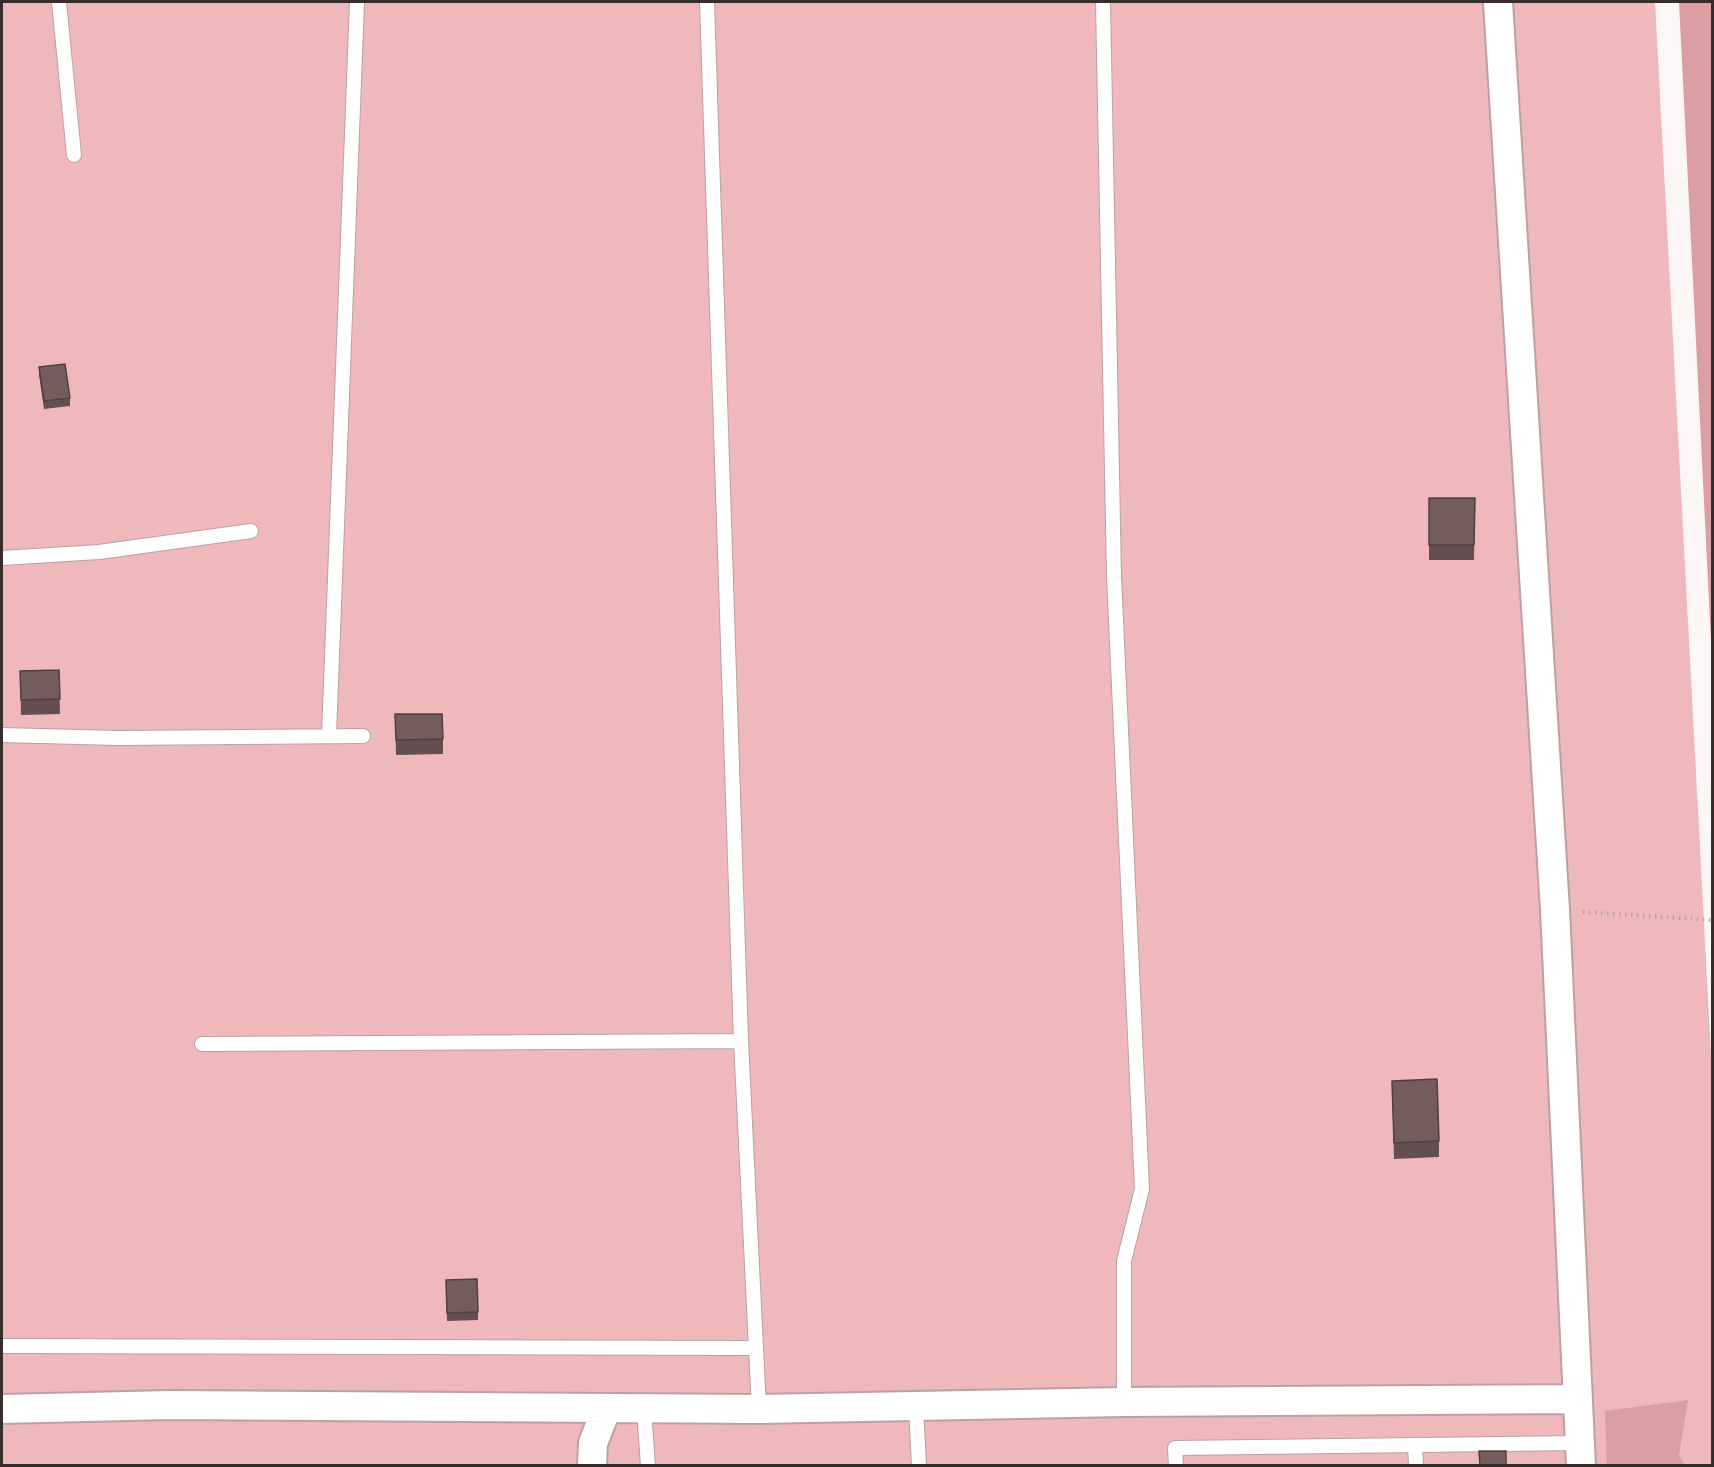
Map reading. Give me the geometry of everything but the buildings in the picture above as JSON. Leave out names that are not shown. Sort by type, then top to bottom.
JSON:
[{"type":"street","points":[[1498,2],[1555,910],[1580,1454]]},
{"type":"street","points":[[2,1409],[170,1405],[644,1410],[1124,1402],[1577,1399]]},
{"type":"street","points":[[592,1466],[593,1443],[606,1410]]},
{"type":"lane","points":[[59,2],[74,155]]},
{"type":"lane","points":[[329,735],[357,2]]},
{"type":"lane","points":[[707,2],[741,1041],[759,1409]]},
{"type":"lane","points":[[1103,2],[1114,577],[1142,1189],[1124,1262],[1124,1402]]},
{"type":"lane","points":[[2,558],[99,552],[251,531]]},
{"type":"lane","points":[[2,735],[118,738],[363,736]]},
{"type":"lane","points":[[202,1044],[741,1041]]},
{"type":"lane","points":[[2,1346],[756,1348]]},
{"type":"lane","points":[[916,1406],[919,1466]]},
{"type":"lane","points":[[644,1410],[648,1466]]},
{"type":"lane","points":[[1176,1466],[1175,1448],[1414,1445],[1580,1454]]},
{"type":"lane","points":[[1414,1445],[1416,1466]]},
{"type":"path","points":[[1555,910],[1713,921]]},
{"type":"shaded area","points":[[2,2],[1655,2],[1712,1073],[1712,1465],[2,1466]]},
{"type":"shaded area","points":[[1679,2],[1712,2],[1712,661]]},
{"type":"shaded area","points":[[1688,1400],[1679,1456],[1685,1465],[1607,1465],[1605,1411]]}]
